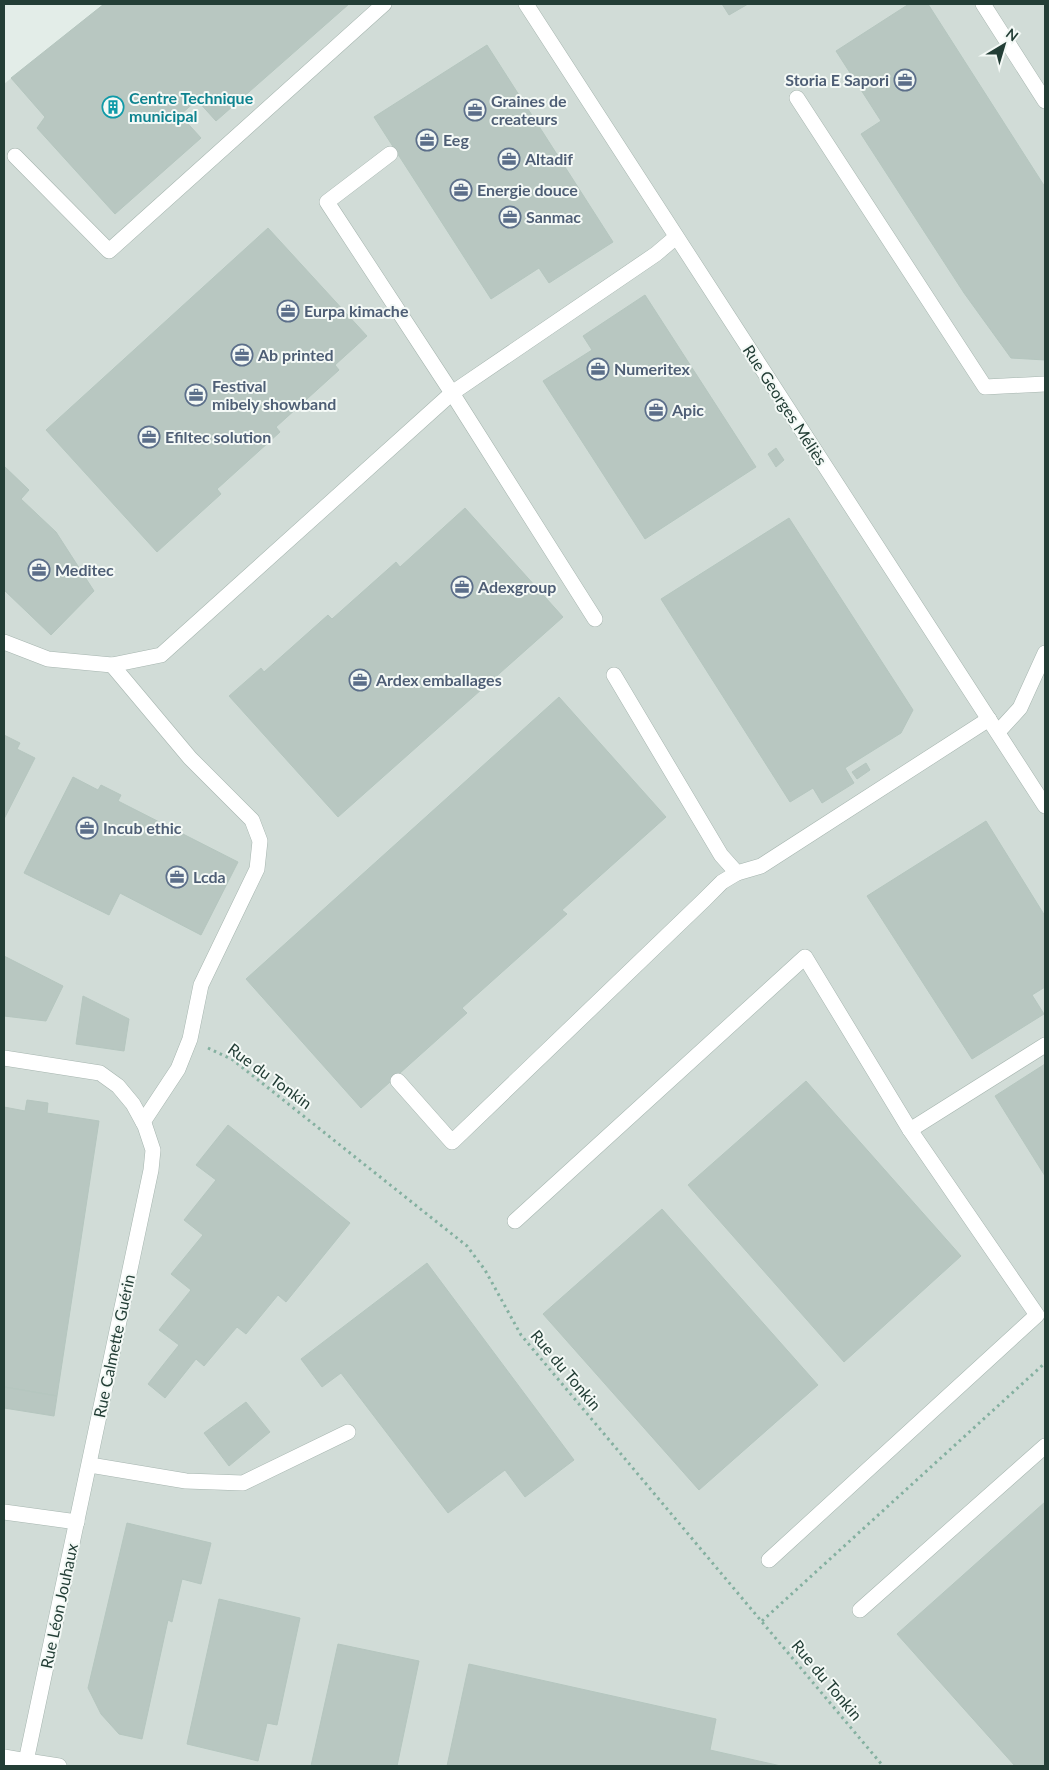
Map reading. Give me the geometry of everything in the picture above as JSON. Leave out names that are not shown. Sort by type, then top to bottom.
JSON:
[{"type":"street","points":[[15,156],[109,251],[384,4]]},
{"type":"street","name":"Rue Georges Méliès","points":[[526,4],[1045,806]]},
{"type":"street","points":[[983,4],[1045,100]]},
{"type":"street","points":[[797,98],[985,387],[1045,384]]},
{"type":"street","points":[[390,154],[327,202],[595,619]]},
{"type":"street","points":[[4,642],[48,659],[112,664],[161,655],[452,394],[656,254],[676,237]]},
{"type":"street","points":[[998,732],[1020,708],[1045,653]]},
{"type":"street","points":[[112,664],[190,758],[252,820],[260,841],[257,869],[201,985],[190,1039],[178,1069],[143,1122]]},
{"type":"street","points":[[614,675],[721,855],[737,873]]},
{"type":"street","points":[[398,1081],[452,1142],[722,882],[737,873],[761,866],[989,719]]},
{"type":"street","points":[[515,1221],[805,957],[910,1130],[1037,1315],[769,1560]]},
{"type":"street","points":[[910,1130],[1045,1044]]},
{"type":"street","name":"Rue Calmette Guérin","points":[[4,1058],[100,1073],[118,1086],[133,1104],[143,1122],[153,1150],[151,1170],[77,1522]]},
{"type":"street","points":[[90,1465],[186,1481],[243,1483],[348,1432]]},
{"type":"street","points":[[860,1610],[1045,1446]]},
{"type":"street","name":"Rue Léon Jouhaux","points":[[4,1512],[77,1522],[26,1764]]},
{"type":"street","points":[[4,1757],[26,1764],[59,1766]]},
{"type":"path","name":"Rue du Tonkin","points":[[190,1039],[233,1060],[467,1246],[485,1270],[521,1335],[883,1766]]},
{"type":"path","points":[[762,1621],[1045,1363]]},
{"type":"shaded area","points":[[104,4],[1045,4],[1045,1766],[4,1766],[4,84]]},
{"type":"building","name":"Centre Technique municipal","points":[[104,4],[349,4],[216,121],[197,100],[180,115],[201,138],[115,214],[37,128],[45,117],[11,78]]},
{"type":"building","points":[[722,4],[748,4],[729,15]]},
{"type":"building","points":[[909,4],[928,4],[1045,187],[1045,360],[1011,358],[964,293],[861,134],[881,121],[836,51]]},
{"type":"building","points":[[487,45],[613,242],[549,283],[539,268],[491,299],[374,117]]},
{"type":"building","points":[[268,228],[367,336],[335,365],[339,370],[276,427],[280,432],[217,489],[221,494],[157,552],[46,430]]},
{"type":"building","points":[[645,295],[756,467],[645,539],[543,381],[592,350],[583,336]]},
{"type":"building","points":[[776,448],[784,460],[776,467],[768,454]]},
{"type":"building","points":[[4,466],[29,490],[21,499],[56,532],[94,591],[51,635],[4,590]]},
{"type":"building","points":[[465,508],[563,617],[338,817],[229,696],[261,668],[264,672],[328,615],[332,619],[396,562],[400,567]]},
{"type":"building","points":[[789,518],[913,710],[901,733],[845,768],[854,783],[822,803],[813,788],[790,802],[661,599]]},
{"type":"building","points":[[559,697],[666,817],[562,910],[567,914],[462,1008],[467,1013],[361,1108],[246,979]]},
{"type":"building","points":[[4,735],[20,743],[17,749],[35,758],[4,819]]},
{"type":"building","points":[[866,763],[870,770],[857,779],[852,772]]},
{"type":"building","points":[[73,777],[98,790],[101,785],[121,795],[118,801],[238,862],[201,935],[120,893],[109,915],[24,873]]},
{"type":"building","points":[[986,821],[1045,916],[1045,987],[1032,995],[1044,1014],[972,1059],[867,896]]},
{"type":"building","points":[[4,956],[63,986],[46,1021],[4,1016]]},
{"type":"building","points":[[83,996],[129,1019],[124,1051],[76,1044]]},
{"type":"building","points":[[1045,1064],[1045,1176],[995,1096]]},
{"type":"building","points":[[806,1081],[961,1256],[844,1362],[688,1185]]},
{"type":"building","points":[[27,1100],[48,1103],[47,1113],[99,1121],[57,1396],[4,1387],[4,1107],[25,1111]]},
{"type":"building","points":[[228,1125],[350,1223],[286,1302],[278,1295],[246,1334],[237,1327],[204,1366],[196,1359],[165,1398],[148,1384],[179,1345],[159,1330],[191,1290],[171,1274],[203,1235],[184,1220],[216,1180],[196,1165]]},
{"type":"building","points":[[662,1209],[818,1385],[699,1490],[543,1314]]},
{"type":"building","points":[[427,1263],[574,1460],[525,1497],[505,1470],[448,1513],[341,1373],[322,1387],[301,1359]]},
{"type":"building","points":[[4,1387],[57,1396],[54,1416],[4,1408]]},
{"type":"building","points":[[246,1402],[270,1432],[229,1466],[204,1433]]},
{"type":"building","points":[[1045,1502],[1045,1766],[1015,1766],[897,1634]]},
{"type":"building","points":[[127,1523],[211,1543],[201,1584],[182,1579],[172,1622],[168,1620],[142,1739],[119,1734],[101,1714],[88,1688]]},
{"type":"building","points":[[219,1599],[300,1618],[277,1725],[267,1723],[258,1761],[187,1744]]},
{"type":"building","points":[[338,1644],[419,1661],[397,1766],[311,1766]]},
{"type":"building","points":[[469,1664],[716,1719],[710,1750],[781,1766],[447,1766]]},
{"type":"place","name":"Storia E Sapori","points":[[905,80]]},
{"type":"place","name":"Centre Technique municipal","points":[[113,107]]},
{"type":"place","name":"Graines de createurs","points":[[475,110]]},
{"type":"place","name":"Eeg","points":[[427,140]]},
{"type":"place","name":"Altadif","points":[[509,159]]},
{"type":"place","name":"Energie douce","points":[[461,190]]},
{"type":"place","name":"Sanmac","points":[[510,217]]},
{"type":"place","name":"Eurpa kimache","points":[[288,311]]},
{"type":"place","name":"Ab printed","points":[[242,355]]},
{"type":"place","name":"Numeritex","points":[[598,369]]},
{"type":"place","name":"Festival mibely showband","points":[[196,395]]},
{"type":"place","name":"Apic","points":[[656,410]]},
{"type":"place","name":"Efiltec solution","points":[[149,437]]},
{"type":"place","name":"Meditec","points":[[39,570]]},
{"type":"place","name":"Adexgroup","points":[[462,587]]},
{"type":"place","name":"Ardex emballages","points":[[360,680]]},
{"type":"place","name":"Incub ethic","points":[[87,828]]},
{"type":"place","name":"Lcda","points":[[177,877]]}]
